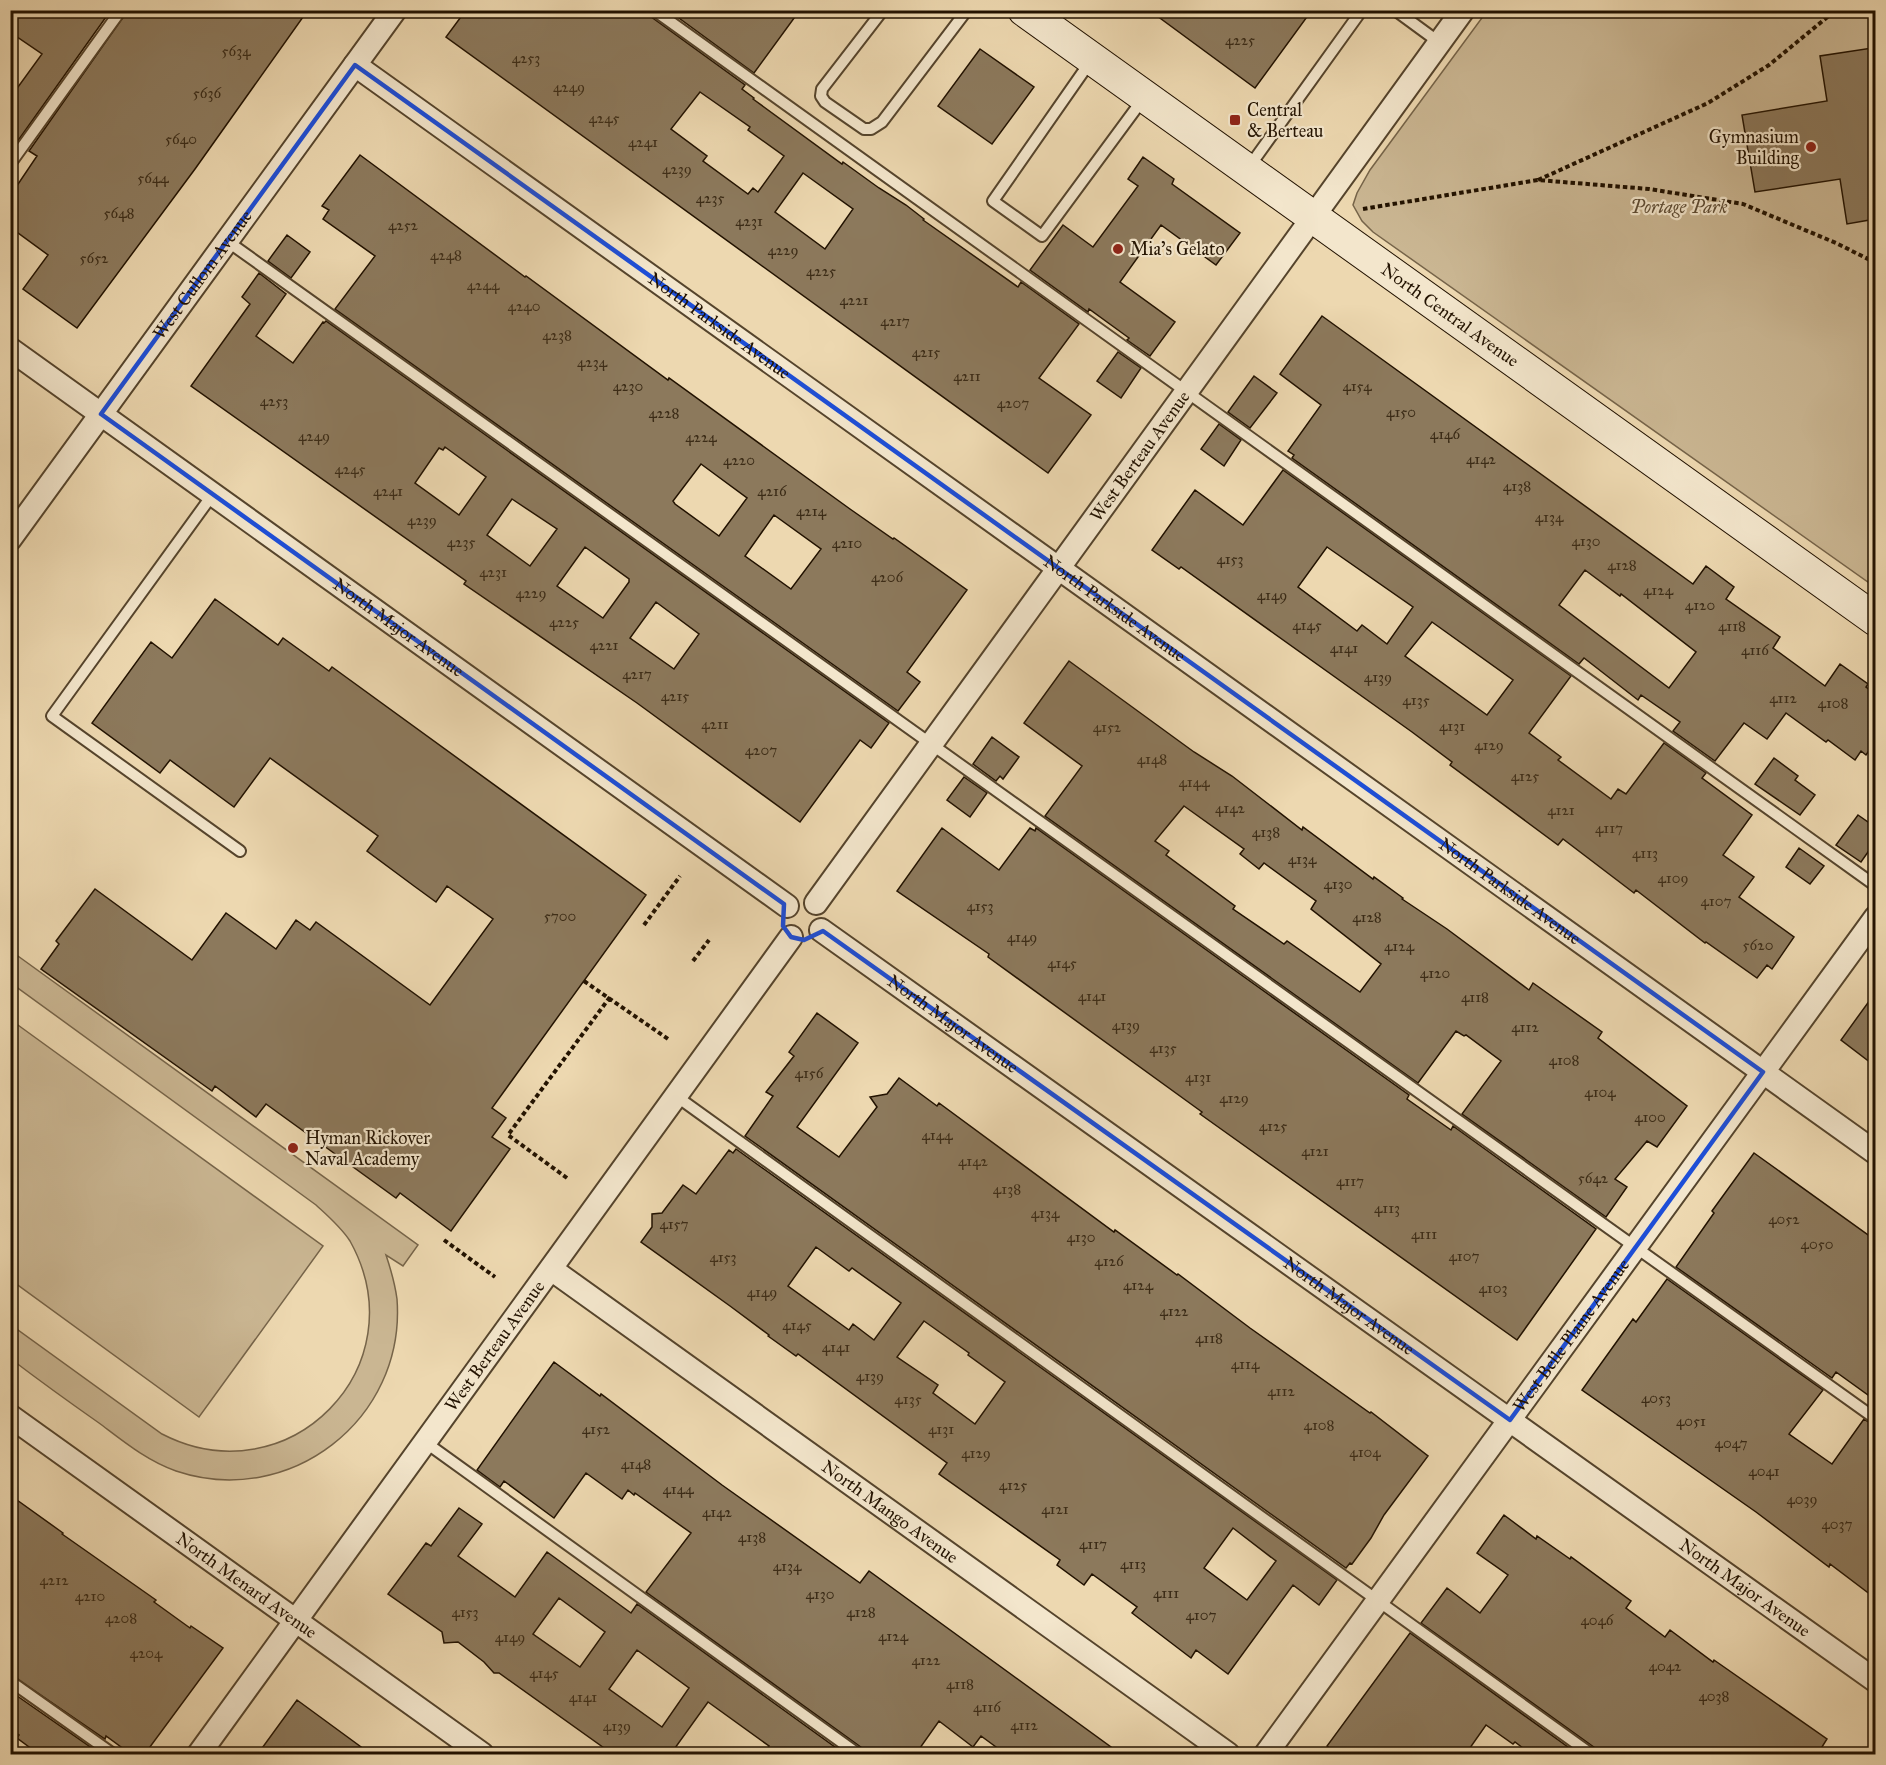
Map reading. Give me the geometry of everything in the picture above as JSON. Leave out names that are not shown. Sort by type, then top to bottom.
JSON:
[{"type":"main road","name":"North Central Avenue","points":[[1024,10],[1875,620]]},
{"type":"street","name":"West Cullom Avenue","points":[[10,539],[394,10]]},
{"type":"street","name":"West Berteau Avenue","points":[[816,903],[1463,10]]},
{"type":"street","name":"North Parkside Avenue","points":[[355,65],[1875,1153]]},
{"type":"street","name":"North Major Avenue","points":[[10,349],[787,906]]},
{"type":"street","points":[[806,898],[816,903],[824,917],[821,930],[811,939],[791,937],[783,926],[783,912],[787,906],[806,898]]},
{"type":"street","name":"West Belle Plaine Avenue","points":[[1266,1755],[1875,917]]},
{"type":"street","name":"North Major Avenue","points":[[821,930],[1875,1682]]},
{"type":"street","name":"West Berteau Avenue","points":[[199,1755],[791,937]]},
{"type":"street","name":"North Mango Avenue","points":[[551,1269],[1228,1755]]},
{"type":"street","name":"North Menard Avenue","points":[[10,1416],[482,1755]]},
{"type":"lane","points":[[10,164],[121,10]]},
{"type":"lane","points":[[654,10],[1875,886]]},
{"type":"lane","points":[[883,10],[822,88],[821,96],[825,102],[864,129],[871,129],[882,122],[967,10]]},
{"type":"lane","points":[[1395,10],[1440,43]]},
{"type":"lane","points":[[1247,170],[1359,14]]},
{"type":"lane","points":[[1092,59],[993,201],[1026,225],[1042,236],[1145,97]]},
{"type":"lane","points":[[227,241],[1875,1419]]},
{"type":"lane","points":[[213,494],[52,716],[240,851]]},
{"type":"lane","points":[[676,1096],[1591,1755]]},
{"type":"lane","points":[[426,1442],[858,1755]]},
{"type":"lane","points":[[10,1681],[113,1755]]},
{"type":"path","points":[[1538,180],[1708,103],[1769,65],[1836,10]]},
{"type":"path","points":[[1363,209],[1538,180],[1650,189],[1743,204],[1875,262]]},
{"type":"path","points":[[644,925],[680,876]]},
{"type":"path","points":[[693,961],[709,940]]},
{"type":"path","points":[[584,981],[668,1039]]},
{"type":"path","points":[[567,1178],[508,1135],[610,997]]},
{"type":"path","points":[[444,1240],[495,1277]]},
{"type":"highlighted area","points":[[355,65],[1763,1072],[1510,1420],[823,931],[804,940],[791,937],[783,926],[784,904],[101,414]]},
{"type":"green space","name":"Portage Park","points":[[1487,11],[1875,11],[1875,587],[1373,232],[1362,221],[1353,205],[1370,170]]},
{"type":"green space","points":[[11,951],[418,1245],[403,1266],[386,1255],[397,1299],[395,1343],[382,1382],[361,1417],[332,1445],[298,1465],[259,1477],[218,1479],[176,1471],[136,1450],[11,1359],[11,1325],[162,1434],[209,1450],[254,1449],[295,1435],[330,1409],[354,1375],[368,1333],[367,1288],[350,1241],[338,1226],[316,1205],[11,983]]},
{"type":"green space","points":[[11,1020],[323,1246],[199,1417],[11,1280]]},
{"type":"building","points":[[10,10],[111,10],[17,142],[10,138],[10,98],[42,54],[10,32]]},
{"type":"building","points":[[128,10],[308,10],[195,169],[77,328],[23,289],[48,255],[10,227],[10,196],[37,156],[29,151]]},
{"type":"building","points":[[466,10],[647,10],[650,16],[745,85],[742,89],[753,99],[842,164],[843,162],[906,205],[923,220],[1018,287],[1021,282],[1079,324],[1039,378],[1091,415],[1048,473],[446,37]],"holes":[[[700,92],[750,127],[748,130],[784,156],[758,192],[753,188],[748,194],[703,161],[707,156],[671,129]],[[803,173],[853,209],[825,249],[775,212]]]},
{"type":"building","points":[[668,10],[800,10],[754,73]]},
{"type":"building","points":[[1149,10],[1312,10],[1255,88]]},
{"type":"building","name":"Gymnasium Building","points":[[1872,48],[1875,67],[1875,219],[1847,224],[1840,179],[1755,192],[1742,115],[1827,101],[1820,56]]},
{"type":"building","points":[[980,49],[1034,87],[992,144],[938,106]]},
{"type":"building","points":[[360,155],[668,380],[669,378],[850,509],[967,590],[907,672],[920,682],[898,711],[335,309],[375,256],[323,219],[329,210],[322,206]],"holes":[[[701,464],[747,498],[719,536],[673,501]],[[774,515],[821,549],[791,589],[745,556]]]},
{"type":"building","name":"Mia's Gelato","points":[[1143,157],[1174,179],[1172,184],[1240,233],[1216,265],[1161,225],[1120,282],[1175,322],[1150,356],[1089,309],[1088,312],[1030,270],[1063,225],[1093,247],[1138,186],[1128,179]]},
{"type":"building","points":[[287,235],[310,252],[291,278],[268,261]]},
{"type":"building","points":[[259,273],[286,294],[256,336],[293,363],[326,321],[889,723],[871,748],[860,740],[800,822],[637,703],[464,584],[466,581],[191,386],[250,304],[242,297]],"holes":[[[445,447],[486,477],[459,515],[415,483],[439,448],[443,450]],[[512,499],[557,529],[530,566],[487,535]],[[585,547],[629,579],[603,618],[557,586]],[[656,602],[699,634],[674,669],[630,638]]]},
{"type":"building","points":[[1322,316],[1693,584],[1706,566],[1734,587],[1726,599],[1780,637],[1773,648],[1825,686],[1840,664],[1868,684],[1866,687],[1875,694],[1875,742],[1866,755],[1861,751],[1855,760],[1786,713],[1767,739],[1744,723],[1715,761],[1673,731],[1680,722],[1641,695],[1638,700],[1584,658],[1579,664],[1292,458],[1294,455],[1288,451],[1321,405],[1280,374]],"holes":[[[1585,570],[1620,596],[1621,594],[1696,652],[1669,688],[1559,605]]]},
{"type":"building","points":[[1118,352],[1141,368],[1121,398],[1097,381]]},
{"type":"building","points":[[1254,376],[1277,393],[1250,428],[1228,412]]},
{"type":"building","points":[[1219,424],[1241,440],[1224,466],[1201,449]]},
{"type":"building","points":[[1283,470],[1571,676],[1529,733],[1561,757],[1558,760],[1611,799],[1618,789],[1626,794],[1664,743],[1706,773],[1702,778],[1752,815],[1723,855],[1754,877],[1739,897],[1794,937],[1772,969],[1767,965],[1757,978],[1705,943],[1636,890],[1634,893],[1563,839],[1558,845],[1450,765],[1452,762],[1412,732],[1181,567],[1179,569],[1152,550],[1195,490],[1243,525]],"holes":[[[1327,547],[1413,607],[1387,644],[1362,625],[1357,631],[1298,587]],[[1432,622],[1513,680],[1487,715],[1405,656]]]},
{"type":"building","points":[[215,599],[278,645],[283,638],[329,671],[332,667],[646,895],[492,1108],[506,1118],[492,1137],[510,1149],[451,1231],[400,1193],[396,1198],[266,1104],[256,1117],[215,1086],[212,1091],[41,969],[59,944],[56,941],[95,889],[192,960],[226,913],[276,949],[296,920],[310,930],[316,922],[430,1005],[493,919],[447,886],[436,902],[367,851],[378,836],[270,758],[234,807],[170,760],[160,773],[92,723],[151,642],[172,658]]},
{"type":"building","points":[[1069,661],[1194,752],[1232,776],[1302,830],[1303,827],[1529,990],[1533,983],[1602,1032],[1598,1038],[1687,1106],[1657,1147],[1647,1141],[1615,1179],[1627,1187],[1606,1217],[1462,1114],[1501,1061],[1466,1035],[1456,1031],[1418,1083],[1045,816],[1082,766],[1024,723]],"holes":[[[1184,806],[1244,849],[1240,854],[1259,869],[1264,863],[1316,901],[1311,909],[1381,964],[1360,992],[1287,941],[1284,944],[1233,909],[1235,906],[1166,855],[1169,851],[1155,841]]]},
{"type":"building","points":[[992,737],[1019,757],[1003,779],[1000,776],[996,781],[973,764]]},
{"type":"building","points":[[1774,758],[1798,776],[1795,780],[1815,795],[1800,815],[1755,784]]},
{"type":"building","points":[[964,777],[987,793],[970,817],[947,800]]},
{"type":"building","points":[[1858,815],[1875,827],[1875,842],[1861,862],[1836,845]]},
{"type":"building","points":[[942,828],[999,870],[1030,828],[1035,831],[1036,828],[1409,1095],[1407,1099],[1451,1130],[1453,1126],[1596,1229],[1517,1340],[1200,1114],[1202,1112],[988,957],[989,954],[897,891]]},
{"type":"building","points":[[1799,848],[1824,866],[1810,884],[1786,867]]},
{"type":"building","points":[[1875,993],[1875,1066],[1841,1040]]},
{"type":"building","points":[[817,1013],[858,1043],[797,1127],[839,1157],[877,1107],[870,1097],[887,1094],[899,1078],[937,1106],[939,1103],[1114,1232],[1115,1230],[1178,1274],[1250,1328],[1371,1412],[1428,1456],[1384,1515],[1352,1564],[1350,1563],[1346,1568],[745,1136],[773,1096],[766,1092],[794,1056],[789,1052]]},
{"type":"building","points":[[736,1149],[1337,1580],[1319,1605],[1293,1585],[1228,1674],[1196,1650],[1191,1658],[1132,1613],[1137,1607],[1092,1574],[1084,1585],[1057,1565],[1060,1560],[939,1474],[947,1463],[798,1354],[796,1356],[768,1336],[641,1242],[652,1227],[652,1214],[662,1213],[683,1185],[696,1194],[729,1150],[733,1153]],"holes":[[[816,1247],[849,1271],[852,1268],[901,1303],[874,1340],[853,1324],[849,1330],[788,1286]],[[924,1321],[1005,1382],[975,1424],[933,1393],[938,1385],[897,1357]],[[1233,1528],[1276,1561],[1247,1600],[1204,1568]]]},
{"type":"building","points":[[1754,1153],[1875,1240],[1875,1400],[1836,1372],[1832,1378],[1676,1267],[1714,1213],[1712,1211]]},
{"type":"building","points":[[1667,1279],[1823,1390],[1789,1434],[1832,1464],[1864,1419],[1875,1426],[1875,1598],[1582,1390],[1633,1319],[1636,1322]]},
{"type":"building","points":[[554,1362],[860,1583],[869,1571],[1122,1755],[1007,1755],[981,1736],[973,1747],[939,1721],[915,1755],[865,1755],[862,1748],[646,1592],[691,1533],[635,1493],[634,1495],[628,1490],[622,1499],[586,1473],[554,1518],[504,1481],[500,1487],[477,1470]]},
{"type":"building","points":[[10,1495],[156,1600],[154,1602],[190,1628],[191,1626],[223,1648],[144,1755],[132,1755],[106,1736],[105,1739],[10,1674]]},
{"type":"building","points":[[459,1508],[482,1524],[458,1556],[515,1597],[547,1552],[631,1613],[637,1604],[846,1755],[763,1755],[769,1746],[708,1702],[670,1755],[614,1755],[499,1673],[494,1673],[484,1662],[458,1642],[444,1643],[442,1632],[388,1594],[426,1543],[431,1546]],"holes":[[[559,1598],[605,1632],[580,1667],[533,1634]],[[637,1650],[689,1688],[662,1727],[609,1689]]]},
{"type":"building","points":[[1504,1515],[1536,1539],[1537,1536],[1570,1559],[1571,1557],[1631,1601],[1626,1608],[1665,1637],[1670,1630],[1827,1739],[1817,1755],[1598,1755],[1595,1748],[1421,1623],[1447,1588],[1480,1613],[1508,1575],[1477,1553]]},
{"type":"building","points":[[1410,1633],[1579,1755],[1532,1755],[1486,1725],[1465,1755],[1339,1755],[1327,1746]]},
{"type":"building","points":[[10,1691],[96,1751],[93,1755],[40,1755],[17,1738],[19,1735],[10,1729]]},
{"type":"building","points":[[297,1700],[372,1755],[257,1755]]},
{"type":"place","name":"Central & Berteau","points":[[1235,120]]},
{"type":"place","name":"Gymnasium Building","points":[[1811,147]]},
{"type":"place","name":"Mia's Gelato","points":[[1118,249]]},
{"type":"place","name":"Hyman Rickover Naval Academy","points":[[293,1148]]}]
